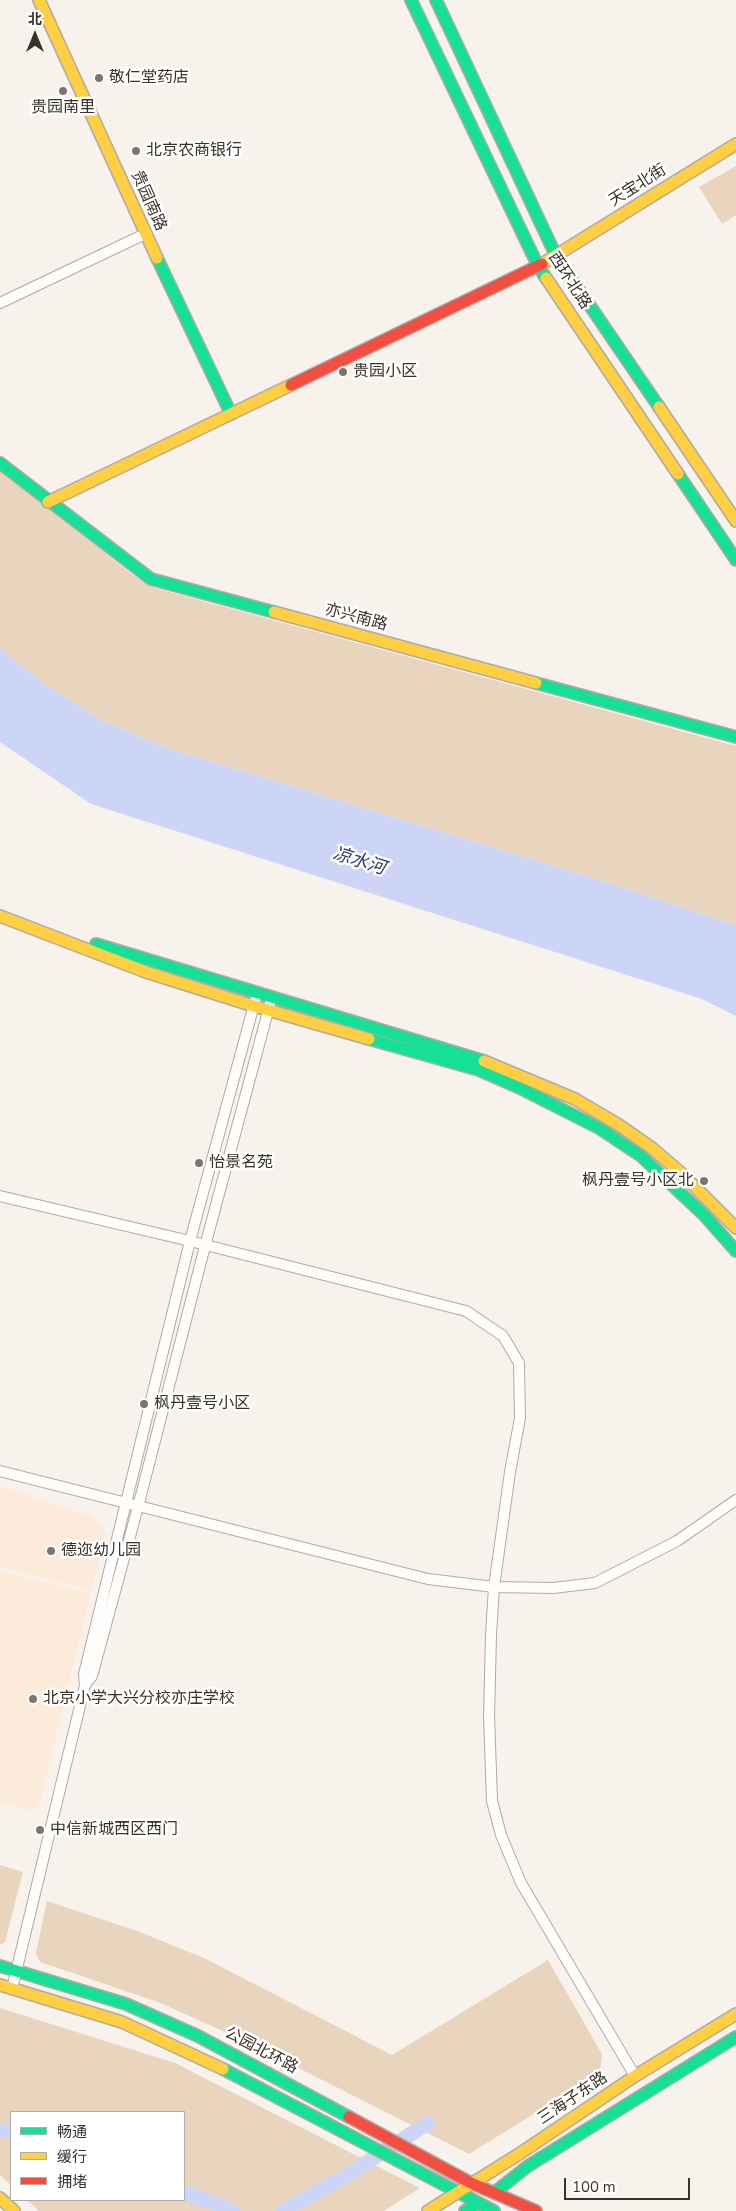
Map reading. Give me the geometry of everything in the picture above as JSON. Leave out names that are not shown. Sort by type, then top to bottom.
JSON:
[{"type":"street","name":"贵园南路","points":[[39,0],[145,234],[230,414]]},
{"type":"street","name":"西环北路","points":[[411,0],[538,266],[736,560]]},
{"type":"street","name":"西环北路","points":[[436,0],[556,256],[736,521]]},
{"type":"street","name":"天宝北街","points":[[48,502],[538,266],[736,144]]},
{"type":"street","points":[[0,303],[145,234]]},
{"type":"street","name":"亦兴南路","points":[[0,464],[151,579],[736,737]]},
{"type":"street","points":[[0,909],[52,931],[485,1061],[575,1099],[619,1125],[652,1148],[681,1173],[736,1228]]},
{"type":"street","points":[[0,916],[146,972],[254,1006],[479,1070],[568,1111],[599,1128],[641,1156],[705,1216],[736,1251]]},
{"type":"street","points":[[12,1988],[85,1685],[84,1674],[190,1241],[257,993]]},
{"type":"street","points":[[85,1685],[92,1676],[138,1507],[205,1246],[272,997]]},
{"type":"street","points":[[0,1196],[190,1241],[466,1311],[503,1336],[519,1363],[520,1418],[510,1472],[494,1587],[491,1635],[490,1716],[492,1801],[500,1835],[521,1883],[635,2076]]},
{"type":"street","points":[[0,1471],[428,1579],[494,1587],[553,1588],[595,1583],[677,1540],[736,1500]]},
{"type":"street","name":"公园北环路","points":[[0,1966],[126,2004],[198,2036],[471,2183],[536,2211]]},
{"type":"street","name":"公园北环路","points":[[0,1985],[130,2026],[191,2053],[459,2192]]},
{"type":"street","name":"三海子东路","points":[[428,2211],[519,2154],[635,2076],[736,2014]]},
{"type":"street","name":"三海子东路","points":[[465,2211],[495,2192],[528,2166],[736,2037]]},
{"type":"street","points":[[459,2192],[494,2211]]},
{"type":"street","points":[[0,2198],[14,2211]]},
{"type":"shaded area","points":[[736,166],[736,215],[722,224],[699,187]]},
{"type":"shaded area","points":[[0,470],[133,575],[155,588],[736,746],[736,925],[616,885],[164,747],[103,721],[44,684],[0,648]]},
{"type":"shaded area","name":"德迩幼儿园","points":[[0,1487],[23,1492],[39,1500],[93,1516],[106,1535],[91,1591],[0,1567]]},
{"type":"shaded area","name":"北京小学大兴分校亦庄学校","points":[[0,1571],[91,1594],[39,1805],[33,1811],[0,1803]]},
{"type":"shaded area","points":[[0,1865],[23,1872],[5,1942],[0,1945]]},
{"type":"shaded area","points":[[47,1901],[140,1932],[206,1959],[392,2055],[548,1960],[602,2054],[600,2073],[469,2154],[243,2040],[158,2002],[40,1962],[36,1953]]},
{"type":"shaded area","points":[[0,2008],[175,2063],[420,2188],[384,2211],[39,2211],[28,2201],[185,2201],[185,2111],[10,2111],[10,2184],[0,2175]]},
{"type":"water","name":"凉水河","points":[[0,648],[44,684],[103,721],[164,747],[616,885],[736,925],[736,1016],[702,999],[91,804],[0,742]]},
{"type":"waterway","points":[[283,2211],[347,2175],[428,2123]]},
{"type":"waterway","points":[[0,2130],[10,2131]]},
{"type":"waterway","points":[[185,2192],[232,2211]]},
{"type":"traffic: fast","points":[[411,0],[538,266],[546,278]]},
{"type":"traffic: fast","points":[[436,0],[556,256],[659,407]]},
{"type":"traffic: fast","points":[[157,258],[231,414]]},
{"type":"traffic: fast","points":[[0,463],[151,579],[274,612]]},
{"type":"traffic: fast","points":[[678,474],[736,560]]},
{"type":"traffic: fast","points":[[536,683],[736,737]]},
{"type":"traffic: fast","points":[[96,944],[484,1061]]},
{"type":"traffic: fast","points":[[369,1039],[479,1070],[520,1088],[599,1128],[641,1156],[705,1216],[736,1251]]},
{"type":"traffic: fast","points":[[0,1966],[126,2004],[198,2036],[349,2117]]},
{"type":"traffic: fast","points":[[495,2192],[528,2166],[736,2037]]},
{"type":"traffic: fast","points":[[223,2069],[494,2211]]},
{"type":"traffic: fast","points":[[465,2211],[478,2203]]},
{"type":"traffic: slow","points":[[39,0],[157,258]]},
{"type":"traffic: slow","points":[[542,264],[736,144]]},
{"type":"traffic: slow","points":[[546,278],[678,474]]},
{"type":"traffic: slow","points":[[48,502],[291,385]]},
{"type":"traffic: slow","points":[[659,407],[736,521]]},
{"type":"traffic: slow","points":[[274,612],[536,683]]},
{"type":"traffic: slow","points":[[0,916],[146,972],[369,1039]]},
{"type":"traffic: slow","points":[[484,1061],[575,1099],[619,1125],[652,1148],[681,1173],[736,1228]]},
{"type":"traffic: slow","points":[[0,1985],[122,2022],[223,2069]]},
{"type":"traffic: slow","points":[[428,2211],[519,2154],[635,2076],[736,2014]]},
{"type":"traffic: slow","points":[[0,2198],[14,2211]]},
{"type":"traffic: jam","points":[[291,385],[542,264]]},
{"type":"traffic: jam","points":[[349,2117],[471,2183],[536,2211]]},
{"type":"place","name":"敬仁堂药店","points":[[99,78]]},
{"type":"place","name":"贵园南里","points":[[63,91]]},
{"type":"place","name":"北京农商银行","points":[[136,151]]},
{"type":"place","name":"贵园小区","points":[[343,372]]},
{"type":"place","name":"怡景名苑","points":[[199,1163]]},
{"type":"place","name":"枫丹壹号小区北","points":[[704,1181]]},
{"type":"place","name":"枫丹壹号小区","points":[[144,1404]]},
{"type":"place","name":"德迩幼儿园","points":[[51,1551]]},
{"type":"place","name":"北京小学大兴分校亦庄学校","points":[[33,1699]]},
{"type":"place","name":"中信新城西区西门","points":[[40,1830]]}]
